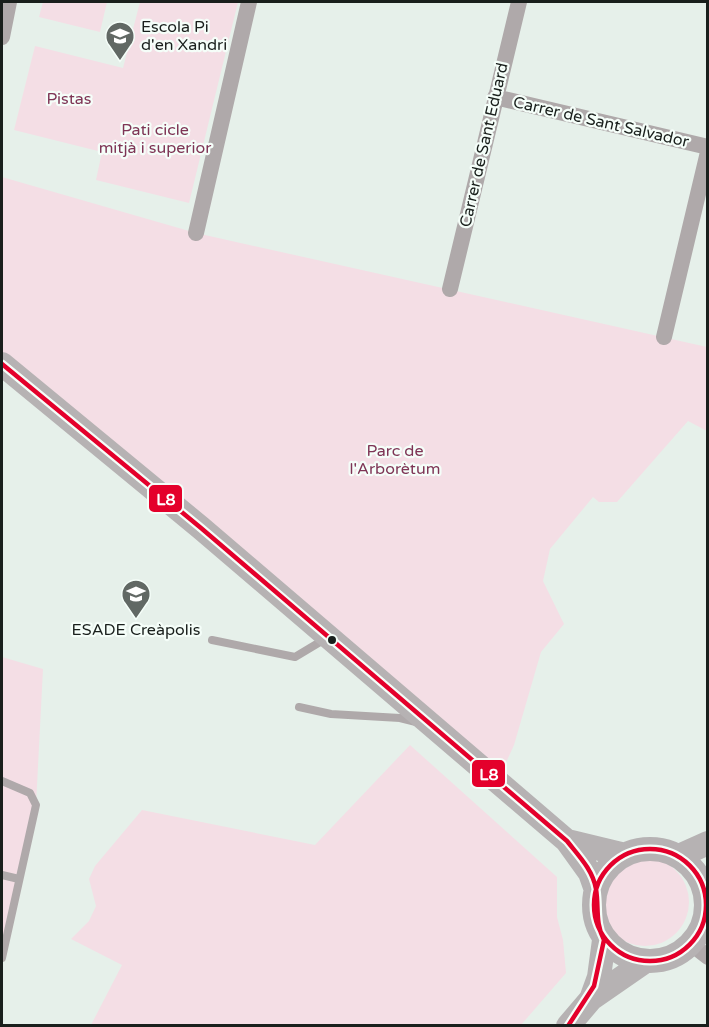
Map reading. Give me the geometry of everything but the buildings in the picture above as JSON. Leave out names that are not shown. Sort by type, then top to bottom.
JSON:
[{"type":"main road","points":[[2,364],[567,841],[590,873],[596,890],[596,920],[604,940],[612,950],[625,958],[643,963],[699,950],[701,925],[706,909],[705,878],[680,856],[657,849],[625,855],[567,841]]},
{"type":"main road","points":[[680,856],[708,843]]},
{"type":"main road","points":[[596,890],[605,870],[625,855]]},
{"type":"main road","points":[[591,999],[599,977],[604,940]]},
{"type":"main road","points":[[568,1026],[591,999],[643,963]]},
{"type":"street","points":[[2,37],[9,2]]},
{"type":"street","points":[[196,233],[249,2]]},
{"type":"street","name":"Carrer de Sant Eduard","points":[[450,289],[519,2]]},
{"type":"street","name":"Carrer de Sant Salvador","points":[[495,97],[708,150]]},
{"type":"street","points":[[664,337],[708,150]]},
{"type":"lane","points":[[212,640],[295,657],[328,637]]},
{"type":"lane","points":[[299,707],[350,716],[400,718],[422,724],[446,737]]},
{"type":"lane","points":[[2,782],[30,793],[36,805],[2,958]]},
{"type":"lane","points":[[2,875],[19,879]]},
{"type":"green space","points":[[43,2],[107,2],[100,32],[39,17]]},
{"type":"green space","name":"Pati cicle mitjà i superior","points":[[140,2],[238,2],[189,203],[96,180],[102,152],[14,130],[35,46],[123,68]]},
{"type":"green space","name":"Parc de l'Arborètum","points":[[2,177],[196,233],[707,347],[707,431],[688,421],[617,502],[599,502],[593,497],[550,549],[543,581],[564,624],[541,652],[514,745],[498,780],[2,359]]},
{"type":"green space","points":[[2,657],[43,669],[36,805],[2,958]]},
{"type":"green space","points":[[410,745],[557,877],[557,917],[563,940],[566,973],[521,1025],[91,1025],[122,965],[71,939],[89,921],[96,906],[89,879],[95,866],[142,810],[315,845]]},
{"type":"green space","points":[[645,858],[670,865],[682,877],[689,902],[682,927],[670,939],[645,946],[620,939],[608,927],[601,902],[608,877],[620,865]]},
{"type":"transit line","name":"L8","points":[[2,364],[201,528],[567,841],[592,875],[597,896],[598,921],[604,940]]},
{"type":"transit line","name":"L8","points":[[650,849],[672,853],[690,865],[702,883],[706,905],[702,927],[690,945],[672,957],[650,961],[628,957],[610,945],[598,927],[594,905],[598,883],[610,865],[628,853],[650,849]]},
{"type":"transit line","name":"L8","points":[[568,1026],[594,986],[604,940]]},
{"type":"place","name":"Escola Pi d'en Xandri","points":[[120,62]]},
{"type":"place","name":"ESADE Creàpolis","points":[[136,620]]},
{"type":"park label","name":"Pistas","points":[[69,99]]}]
